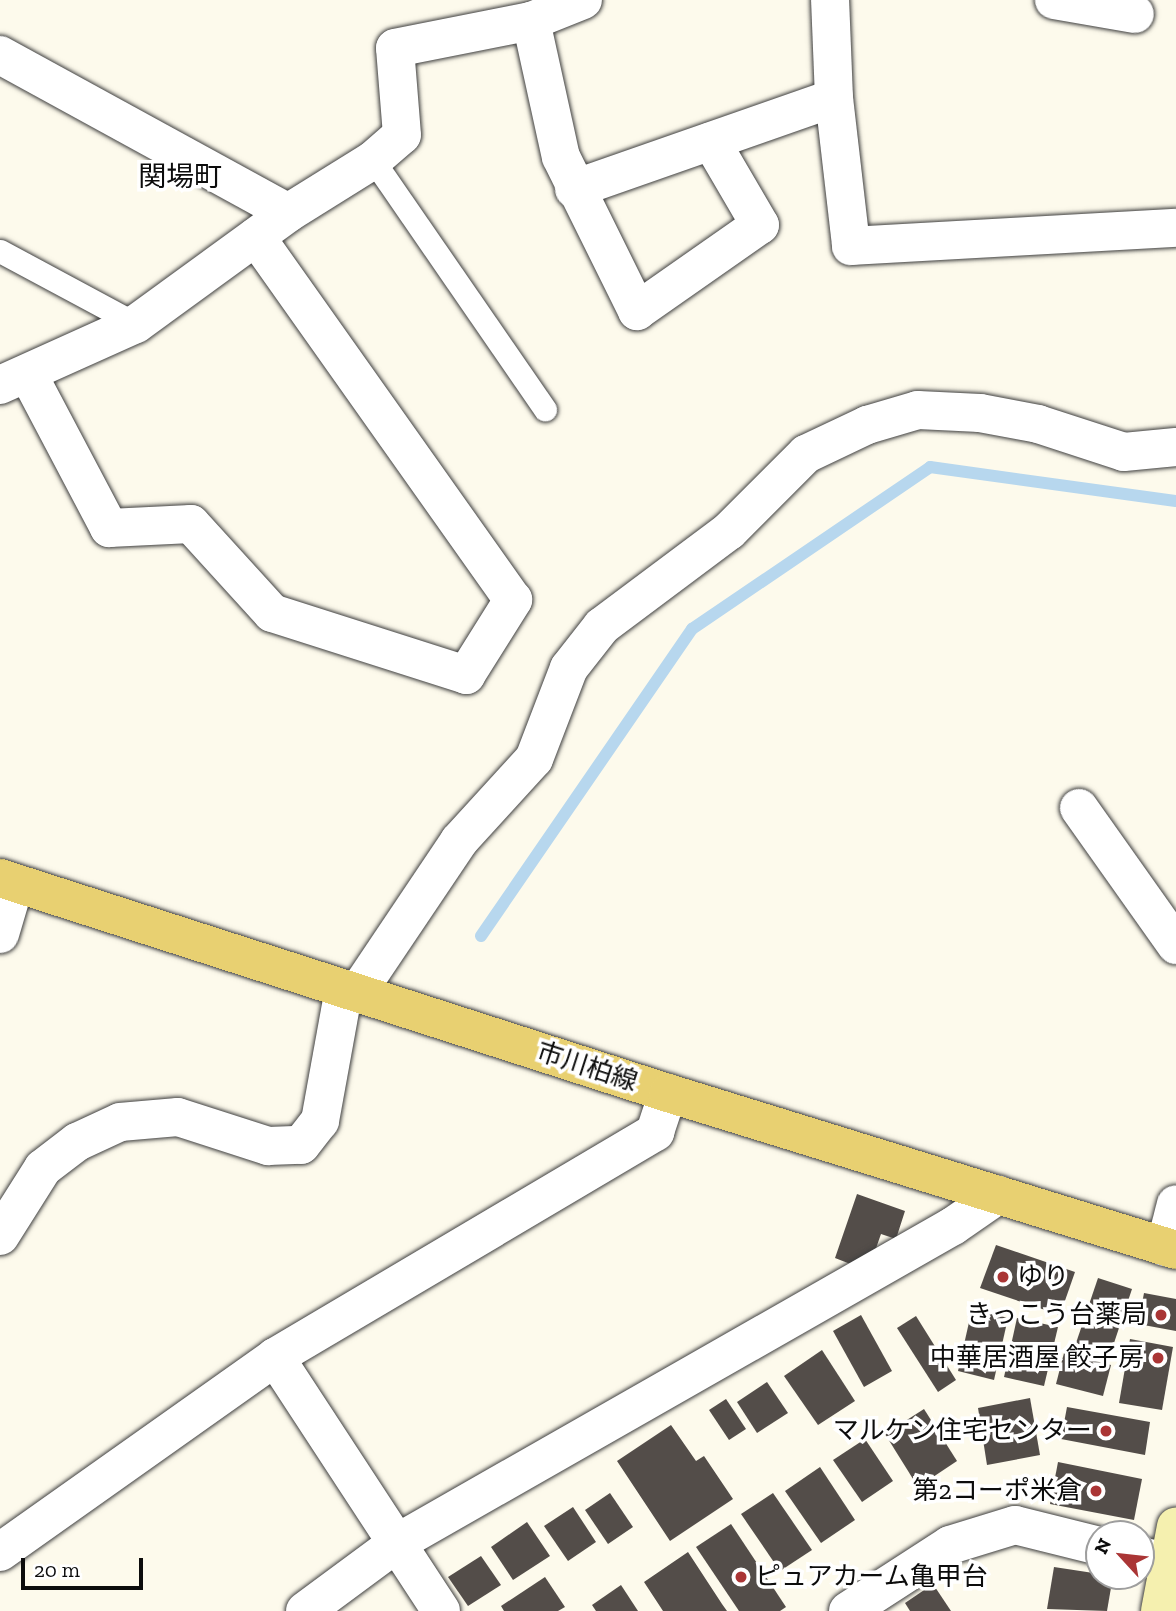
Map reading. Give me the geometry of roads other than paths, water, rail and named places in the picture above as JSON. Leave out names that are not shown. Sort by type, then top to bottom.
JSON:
[{"type":"main road","name":"市川柏線","points":[[8,881],[668,1093],[1171,1248]]},
{"type":"street","points":[[256,236],[513,600],[466,675],[272,613],[191,524],[109,528],[14,381],[136,324],[256,236],[288,213],[373,160],[402,135],[395,48],[531,21],[583,0]]},
{"type":"street","points":[[830,0],[834,98],[851,246],[1176,228]]},
{"type":"street","points":[[1054,0],[1135,14]]},
{"type":"street","points":[[531,21],[561,157],[574,189],[637,311],[760,225],[711,141]]},
{"type":"street","points":[[0,55],[288,213]]},
{"type":"street","points":[[574,189],[834,98]]},
{"type":"street","points":[[0,1236],[43,1168],[76,1142],[120,1122],[178,1118],[268,1146],[300,1145],[320,1121],[351,991],[459,841],[534,759],[569,668],[602,626],[729,531],[806,454],[867,425],[918,410],[980,412],[1038,424],[1124,452],[1176,447]]},
{"type":"street","points":[[1079,808],[1176,945]]},
{"type":"street","points":[[0,934],[8,881]]},
{"type":"street","points":[[0,1552],[275,1357],[655,1132],[668,1093]]},
{"type":"street","points":[[304,1611],[397,1544],[953,1226],[998,1195]]},
{"type":"street","points":[[1171,1248],[1176,1203]]},
{"type":"street","points":[[275,1357],[441,1611]]},
{"type":"street","points":[[848,1611],[950,1545],[1015,1525],[1085,1542]]},
{"type":"street","points":[[1160,1611],[1162,1561],[1176,1526]]},
{"type":"lane","points":[[373,160],[545,409]]},
{"type":"lane","points":[[0,251],[136,324]]},
{"type":"waterway","points":[[481,936],[692,629],[930,467],[1176,501]]},
{"type":"place","name":"ゆり","points":[[1003,1277]]},
{"type":"place","name":"きっこう台薬局","points":[[1161,1315]]},
{"type":"place","name":"中華居酒屋 餃子房","points":[[1158,1358]]},
{"type":"place","name":"マルケン住宅センター","points":[[1106,1431]]},
{"type":"place","name":"第2コーポ米倉","points":[[1096,1491]]},
{"type":"place","name":"ピュアカーム亀甲台","points":[[741,1577]]},
{"type":"district","name":"関場町","points":[[180,177]]}]
